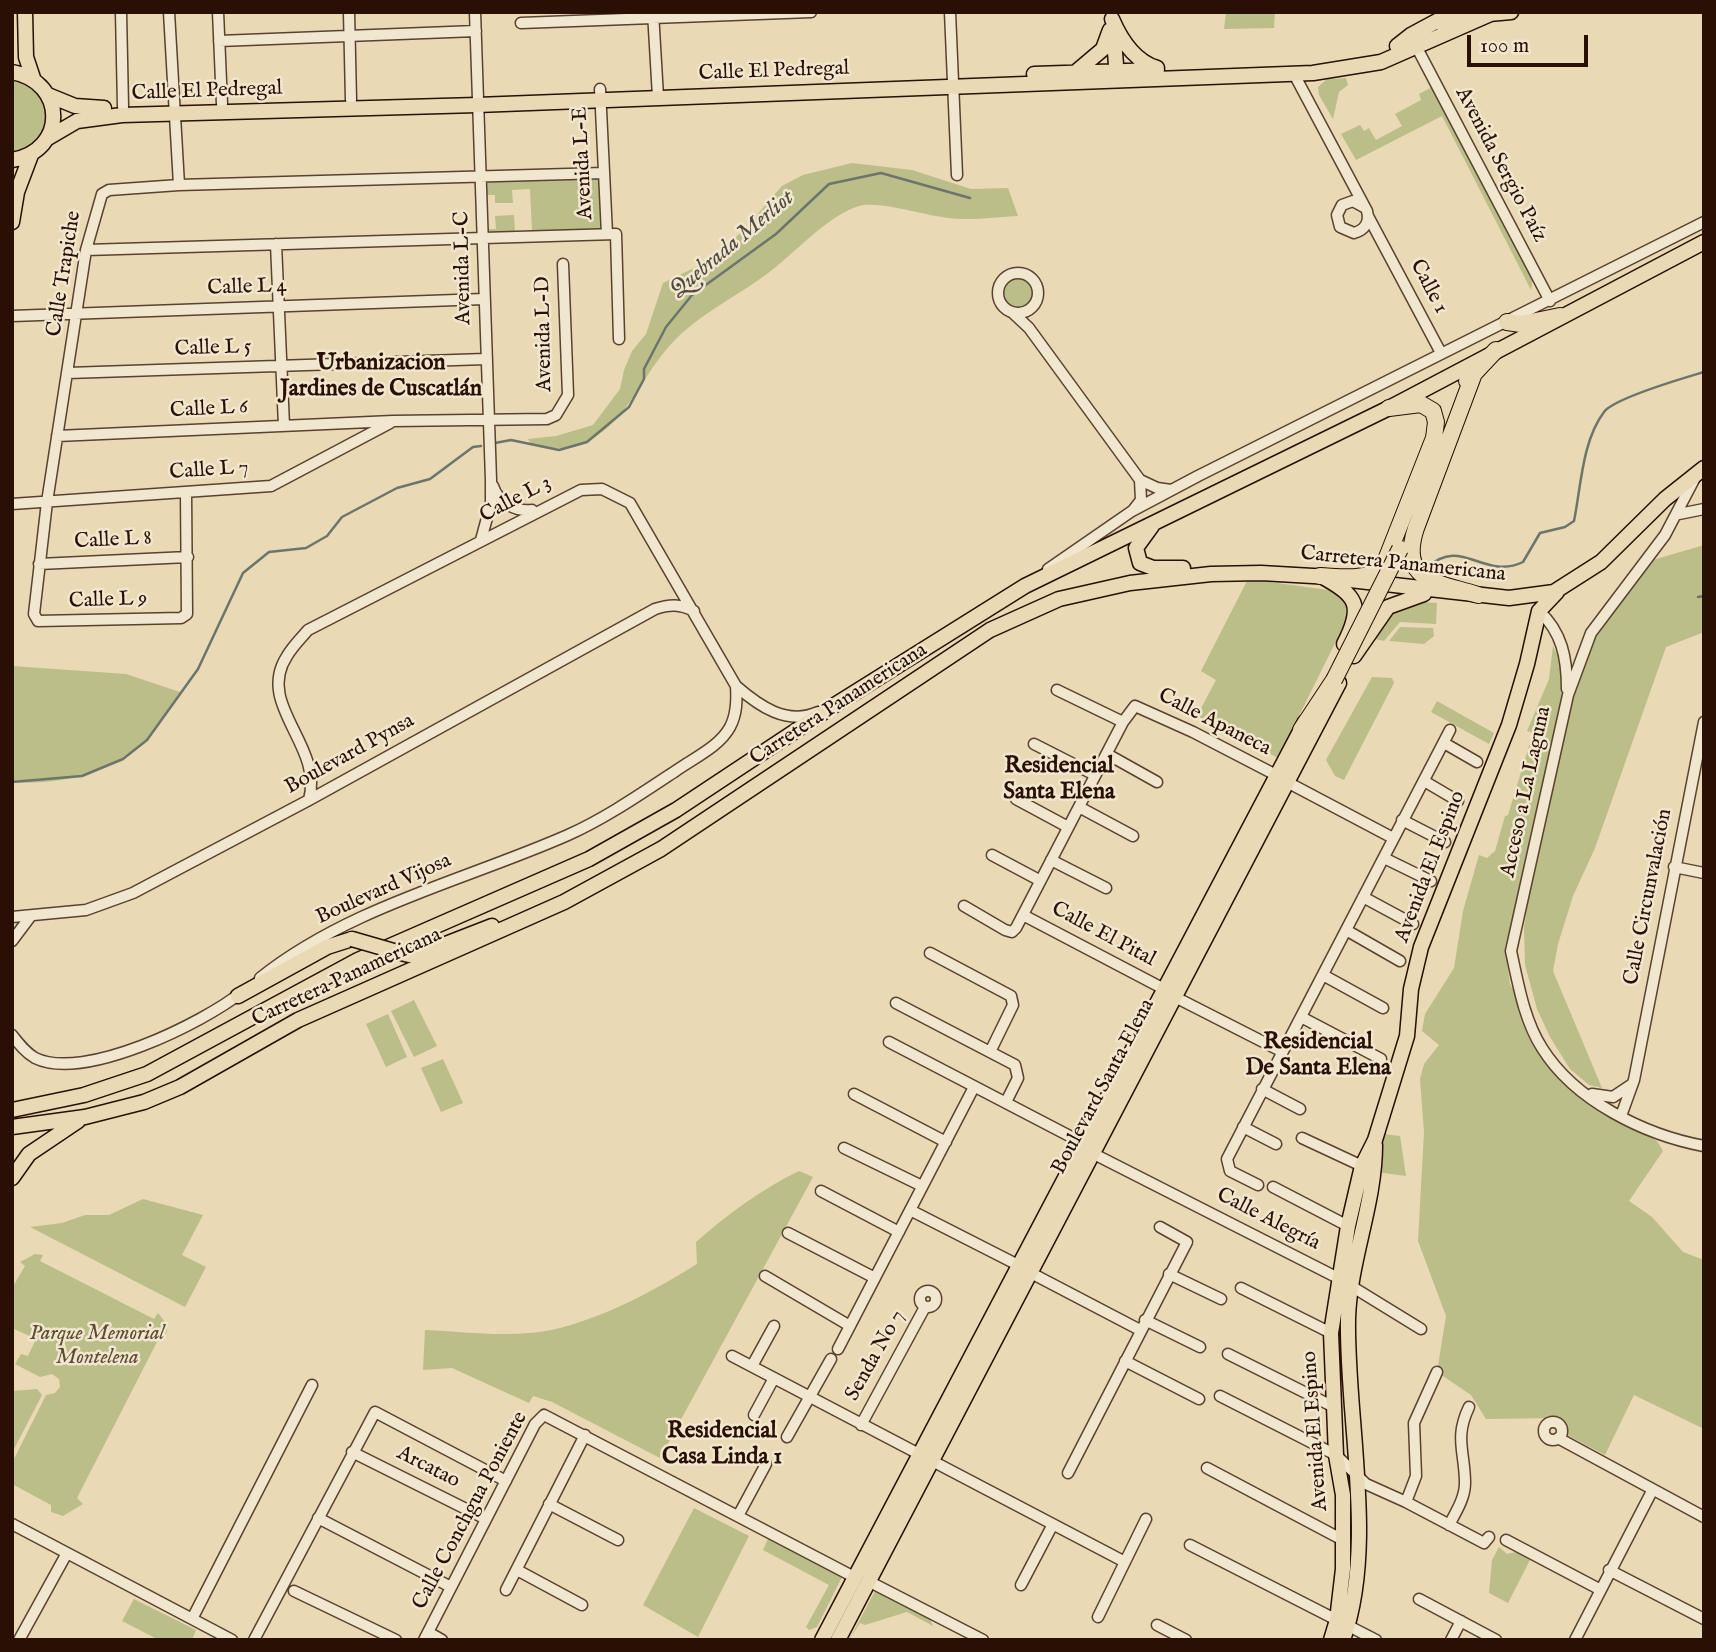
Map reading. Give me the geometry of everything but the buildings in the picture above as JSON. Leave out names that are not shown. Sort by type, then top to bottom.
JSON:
[{"type":"highway","points":[[1507,322],[1521,324],[1560,316]]},
{"type":"highway","points":[[1301,730],[1334,680],[1400,549],[1464,386],[1496,350]]},
{"type":"highway","points":[[1473,376],[1416,528],[1410,551],[1413,566],[1420,576],[1478,595]]},
{"type":"highway","points":[[1320,576],[1360,577],[1374,573],[1384,565],[1434,438],[1436,422],[1433,411],[1421,404],[1389,408]]},
{"type":"main road","points":[[25,12],[26,57],[33,78],[48,95],[54,117],[48,138]]},
{"type":"main road","name":"Calle El Pedregal","points":[[954,82],[1077,71],[1117,76],[1165,70],[1322,65],[1362,59],[1397,46],[1468,12]]},
{"type":"main road","name":"Calle El Pedregal","points":[[48,95],[75,106],[173,110],[1117,76],[1294,74],[1381,62],[1492,13],[1511,12]]},
{"type":"main road","points":[[1397,46],[1449,14]]},
{"type":"main road","points":[[1112,15],[1118,33],[1137,58],[1147,65],[1165,70]]},
{"type":"main road","points":[[1077,71],[1103,49],[1112,15]]},
{"type":"main road","points":[[1112,15],[1117,76]]},
{"type":"main road","points":[[12,57],[26,40]]},
{"type":"main road","points":[[12,72],[33,78]]},
{"type":"main road","name":"Calle El Pedregal","points":[[31,155],[48,138],[90,117],[222,104],[351,100],[477,101]]},
{"type":"main road","points":[[12,160],[31,155]]},
{"type":"main road","points":[[12,222],[17,192],[31,155]]},
{"type":"main road","name":"Carretera Panamericana","points":[[12,1110],[84,1096],[147,1074],[358,960],[589,859],[676,810],[830,708],[1025,586],[1389,408],[1699,245]]},
{"type":"main road","name":"Carretera Panamericana","points":[[12,1127],[85,1117],[144,1102],[180,1087],[298,1020],[564,902],[661,849],[990,630],[1059,599],[1104,588],[1176,577],[1232,573],[1320,576],[1440,593],[1529,597],[1560,589],[1601,562],[1701,469]]},
{"type":"main road","points":[[1160,518],[1136,548],[1140,563],[1153,568],[1232,573]]},
{"type":"main road","name":"Boulevard Santa Elena","points":[[1025,1270],[1074,1188],[1073,1182],[1087,1153],[1101,1109],[1170,993],[1282,779],[1301,730],[1348,637],[1356,610],[1350,593],[1320,576]]},
{"type":"main road","points":[[1509,598],[1539,611],[1560,589]]},
{"type":"main road","name":"Boulevard Santa Elena","points":[[822,1640],[863,1580],[1088,1148],[1156,1033],[1172,982],[1190,941],[1359,647],[1379,617],[1395,602],[1440,593]]},
{"type":"main road","name":"Avenida El Espino","points":[[1331,1640],[1343,1628],[1358,1560],[1360,1520],[1344,1282],[1349,1226],[1362,1166],[1375,1140],[1407,1036],[1411,989],[1421,947],[1509,725],[1539,611]]},
{"type":"main road","points":[[238,996],[339,942],[352,939],[409,955],[564,902]]},
{"type":"main road","points":[[12,1178],[29,1154],[85,1117]]},
{"type":"main road","name":"Avenida El Espino","points":[[1343,1628],[1343,1495],[1336,1455],[1331,1333],[1375,1171],[1375,1140]]},
{"type":"main road","name":"Boulevard Santa Elena","points":[[840,1636],[884,1538],[884,1524],[925,1459]]},
{"type":"street","points":[[121,12],[123,107]]},
{"type":"street","points":[[169,12],[179,185]]},
{"type":"street","points":[[218,12],[222,104]]},
{"type":"street","points":[[349,12],[351,100]]},
{"type":"street","name":"Avenida L-C","points":[[475,12],[491,480],[491,503],[481,540]]},
{"type":"street","points":[[521,23],[653,15],[811,12]]},
{"type":"street","points":[[950,12],[957,174]]},
{"type":"street","points":[[653,15],[658,93]]},
{"type":"street","points":[[219,41],[476,32]]},
{"type":"street","name":"Avenida Sergio Paíz","points":[[1416,47],[1550,301]]},
{"type":"street","name":"Calle 1","points":[[1294,74],[1441,353]]},
{"type":"street","name":"Avenida L-E","points":[[601,94],[607,234],[616,234],[619,339]]},
{"type":"street","name":"Calle Trapiche","points":[[34,614],[47,502],[86,250],[102,194],[109,190],[179,185],[604,173]]},
{"type":"street","points":[[1350,180],[1351,192],[1338,211],[1338,223],[1349,232],[1359,232],[1380,240]]},
{"type":"street","points":[[1346,203],[1353,201],[1366,211],[1366,225],[1359,232]]},
{"type":"street","name":"Carretera Panamericana","points":[[1025,586],[1132,511],[1704,222]]},
{"type":"street","points":[[86,250],[607,234]]},
{"type":"street","points":[[276,244],[284,426]]},
{"type":"street","name":"Avenida L-D","points":[[488,422],[547,419],[556,415],[565,402],[568,395],[563,264]]},
{"type":"street","points":[[1029,328],[1038,295],[1036,283],[1027,275],[1012,274],[1002,282],[998,295],[1002,306],[1029,328],[1140,480],[1157,488],[1174,489]]},
{"type":"street","name":"Calle L 4","points":[[12,316],[484,299]]},
{"type":"street","points":[[1013,313],[1025,312],[1033,307]]},
{"type":"street","name":"Calle L 5","points":[[68,373],[485,359]]},
{"type":"street","name":"Calle L 6","points":[[57,436],[393,421],[488,422]]},
{"type":"street","name":"Calle L 7","points":[[12,504],[271,486],[393,421]]},
{"type":"street","name":"Acceso a La Laguna","points":[[1621,1116],[1582,1090],[1542,1049],[1520,991],[1511,951],[1567,695],[1591,633],[1679,513],[1701,469]]},
{"type":"street","points":[[491,480],[495,492],[511,506],[520,510],[542,507]]},
{"type":"street","points":[[1132,511],[1141,500],[1140,480]]},
{"type":"street","name":"Calle L 3","points":[[309,800],[312,764],[280,701],[278,679],[285,657],[308,630],[571,492],[593,488],[622,497],[642,519],[736,686],[763,708],[782,715],[803,717],[830,708]]},
{"type":"street","points":[[186,492],[188,556]]},
{"type":"street","points":[[1679,513],[1704,509]]},
{"type":"street","name":"Calle L 8","points":[[39,564],[188,556]]},
{"type":"street","name":"Calle L 9","points":[[34,614],[38,621],[45,623],[181,618],[187,614],[188,556]]},
{"type":"street","name":"Boulevard Pynsa","points":[[12,917],[86,910],[110,902],[309,800],[655,609],[670,604],[684,606],[696,612]]},
{"type":"street","points":[[1539,611],[1561,641],[1565,654],[1567,695]]},
{"type":"street","name":"Boulevard Vijosa","points":[[12,1035],[22,1048],[36,1058],[68,1063],[89,1061],[158,1041],[238,996],[298,952],[338,930],[435,886],[569,835],[617,810],[715,744],[729,729],[734,716],[736,686]]},
{"type":"street","points":[[964,906],[1012,932],[1123,722],[1057,690]]},
{"type":"street","name":"Calle Apaneca","points":[[1123,722],[1135,706],[1193,732],[1393,838]]},
{"type":"street","name":"Calle Circunvalación","points":[[1621,1116],[1634,1080],[1704,722]]},
{"type":"street","points":[[1258,1185],[1230,1171],[1226,1164],[1262,1089],[1450,730]]},
{"type":"street","points":[[1444,743],[1477,762]]},
{"type":"street","points":[[1034,744],[1095,775]]},
{"type":"street","points":[[1107,754],[1157,782]]},
{"type":"street","points":[[1423,781],[1458,801]]},
{"type":"street","points":[[1016,799],[1068,827]]},
{"type":"street","points":[[1079,807],[1133,836]]},
{"type":"street","points":[[1402,820],[1445,842]]},
{"type":"street","points":[[992,855],[1039,880]]},
{"type":"street","points":[[1384,858],[1431,881]]},
{"type":"street","points":[[1051,860],[1106,888]]},
{"type":"street","points":[[1674,867],[1704,873]]},
{"type":"street","points":[[1363,897],[1413,924]]},
{"type":"street","name":"Calle El Pital","points":[[1023,915],[1282,1051]]},
{"type":"street","points":[[12,941],[30,917]]},
{"type":"street","points":[[1346,930],[1400,961]]},
{"type":"street","points":[[930,953],[1011,996],[1013,1005],[990,1052]]},
{"type":"street","points":[[1323,975],[1383,1008]]},
{"type":"street","points":[[896,1003],[1015,1065],[1019,1071],[1006,1102]]},
{"type":"street","points":[[1301,1017],[1381,1059]]},
{"type":"street","name":"Calle Alegría","points":[[889,1042],[1344,1282],[1421,1329]]},
{"type":"street","points":[[1582,1090],[1597,1096],[1613,1097],[1624,1093],[1634,1080]]},
{"type":"street","points":[[787,1437],[850,1325],[974,1087]]},
{"type":"street","points":[[1262,1089],[1300,1109]]},
{"type":"street","points":[[854,1094],[946,1142]]},
{"type":"street","points":[[1621,1116],[1673,1140],[1704,1146]]},
{"type":"street","points":[[1243,1127],[1276,1144]]},
{"type":"street","points":[[1302,1138],[1362,1166]]},
{"type":"street","points":[[844,1148],[922,1186]]},
{"type":"street","points":[[1273,1187],[1349,1226]]},
{"type":"street","points":[[821,1191],[899,1232]]},
{"type":"street","points":[[910,1210],[1025,1270],[1143,1325],[1200,1347]]},
{"type":"street","points":[[1068,1473],[1187,1241],[1160,1227]]},
{"type":"street","points":[[788,1233],[875,1278]]},
{"type":"street","points":[[1170,1274],[1221,1299]]},
{"type":"street","points":[[765,1276],[850,1325]]},
{"type":"street","points":[[1241,1288],[1331,1333]]},
{"type":"street","name":"Senda No 7","points":[[861,1425],[925,1307]]},
{"type":"street","points":[[752,1366],[774,1326]]},
{"type":"street","points":[[1228,1354],[1334,1407]]},
{"type":"street","points":[[732,1356],[1125,1562]]},
{"type":"street","points":[[1125,1361],[1199,1399]]},
{"type":"street","points":[[1406,1502],[1416,1476],[1414,1423],[1437,1372]]},
{"type":"street","points":[[754,1415],[774,1378]]},
{"type":"street","points":[[192,1619],[312,1385]]},
{"type":"street","points":[[1220,1396],[1336,1455],[1366,1484],[1449,1525],[1487,1540]]},
{"type":"street","points":[[1449,1525],[1463,1497],[1461,1425],[1469,1407]]},
{"type":"street","points":[[254,1640],[375,1412],[506,1481]]},
{"type":"street","name":"Calle Conchgua Poniente","points":[[426,1636],[449,1586],[539,1418],[551,1416],[738,1516],[984,1640]]},
{"type":"street","points":[[506,1590],[585,1435]]},
{"type":"street","points":[[1558,1438],[1704,1517]]},
{"type":"street","name":"Arcatao","points":[[352,1452],[486,1519]]},
{"type":"street","points":[[738,1516],[766,1464]]},
{"type":"street","points":[[1207,1468],[1343,1540]]},
{"type":"street","points":[[1575,1640],[1599,1589],[1653,1491]]},
{"type":"street","points":[[549,1504],[618,1540]]},
{"type":"street","points":[[318,1518],[449,1586]]},
{"type":"street","points":[[1098,1617],[1146,1520]]},
{"type":"street","points":[[12,1524],[232,1640]]},
{"type":"street","points":[[1021,1585],[1052,1525]]},
{"type":"street","points":[[1506,1540],[1599,1589]]},
{"type":"street","points":[[1190,1545],[1343,1628],[1376,1640]]},
{"type":"street","points":[[19,1640],[67,1553]]},
{"type":"street","points":[[517,1570],[582,1605]]},
{"type":"street","points":[[1609,1570],[1704,1619]]},
{"type":"street","points":[[294,1591],[396,1640]]},
{"type":"street","points":[[1419,1599],[1496,1640]]},
{"type":"street","points":[[1451,1640],[1461,1622]]},
{"type":"street","points":[[1157,1625],[1186,1640]]},
{"type":"street","points":[[426,1636],[442,1640]]},
{"type":"green space","points":[[1226,12],[1275,12],[1274,28],[1224,29]]},
{"type":"green space","points":[[1346,78],[1348,85],[1339,92],[1333,119],[1319,95],[1318,87],[1327,79]]},
{"type":"green space","points":[[12,80],[27,84],[37,91],[44,101],[46,113],[45,125],[38,136],[28,146],[12,153]]},
{"type":"green space","points":[[1434,86],[1533,278],[1531,290],[1442,116],[1356,160],[1341,134],[1360,125],[1364,131],[1369,128],[1376,140],[1402,126],[1395,114],[1421,100],[1419,94]]},
{"type":"green space","points":[[852,163],[912,170],[971,189],[1008,188],[1018,216],[957,219],[875,205],[856,207],[844,212],[767,274],[688,328],[656,362],[622,412],[600,433],[573,447],[552,448],[531,444],[528,439],[556,436],[593,425],[620,389],[624,370],[632,351],[646,334],[663,283],[698,266],[742,232],[782,186],[803,175]]},
{"type":"green space","points":[[601,176],[603,231],[488,236],[488,229],[496,229],[495,216],[514,215],[515,232],[532,230],[530,189],[512,190],[513,203],[495,203],[495,195],[487,195],[486,180]]},
{"type":"green space","points":[[1019,278],[1029,283],[1034,293],[1029,303],[1019,308],[1009,303],[1004,293],[1009,283]]},
{"type":"green space","points":[[1704,545],[1704,632],[1666,647],[1595,848],[1573,896],[1558,944],[1553,971],[1602,1088],[1589,1085],[1570,1069],[1550,1037],[1537,1009],[1525,965],[1524,927],[1528,901],[1576,681],[1593,640],[1646,562]]},
{"type":"green space","points":[[1248,579],[1343,592],[1350,613],[1278,758],[1197,716],[1216,680],[1201,671]]},
{"type":"green space","points":[[1421,602],[1437,603],[1436,624],[1400,622],[1384,641],[1375,639],[1391,614]]},
{"type":"green space","points":[[1400,627],[1433,628],[1434,636],[1424,644],[1389,641]]},
{"type":"green space","points":[[1553,646],[1561,663],[1562,692],[1534,836],[1505,947],[1510,984],[1527,1014],[1542,1055],[1625,1124],[1657,1141],[1663,1151],[1629,1201],[1652,1217],[1683,1252],[1704,1260],[1704,1429],[1634,1395],[1605,1455],[1567,1435],[1565,1426],[1557,1418],[1486,1419],[1471,1395],[1437,1372],[1446,1316],[1418,1241],[1424,1132],[1420,1079],[1424,1064],[1439,1045],[1422,1031],[1425,1014],[1454,968],[1463,911],[1479,855],[1487,858],[1495,851],[1505,816],[1508,815],[1533,733],[1527,731],[1549,679]]},
{"type":"green space","points":[[12,666],[126,674],[180,692],[150,736],[117,761],[83,775],[65,779],[12,782]]},
{"type":"green space","points":[[1372,677],[1392,678],[1394,683],[1344,780],[1335,776],[1326,760]]},
{"type":"green space","points":[[1437,701],[1494,733],[1489,744],[1431,712]]},
{"type":"green space","points":[[414,1000],[437,1046],[414,1057],[391,1011]]},
{"type":"green space","points":[[388,1014],[407,1057],[386,1067],[366,1024]]},
{"type":"green space","points":[[443,1059],[463,1103],[441,1112],[421,1068]]},
{"type":"green space","points":[[1384,1134],[1400,1136],[1406,1176],[1376,1172]]},
{"type":"green space","points":[[799,1171],[813,1177],[660,1458],[552,1402],[533,1396],[529,1403],[452,1368],[423,1370],[425,1330],[492,1334],[544,1331],[596,1316],[648,1292],[697,1264],[696,1242],[720,1222],[758,1194]]},
{"type":"green space","points":[[143,1199],[203,1215],[182,1255],[206,1267],[185,1307],[30,1227],[62,1223],[85,1215],[109,1215]]},
{"type":"green space","name":"Parque Memorial Montelena","points":[[35,1254],[43,1255],[40,1261],[154,1319],[158,1313],[168,1326],[165,1339],[159,1338],[77,1498],[83,1504],[63,1516],[51,1512],[51,1505],[12,1484],[12,1463],[46,1395],[55,1393],[60,1387],[59,1379],[52,1374],[40,1377],[15,1364],[21,1354],[28,1356],[36,1339],[12,1328],[12,1288],[25,1266],[20,1262]]},
{"type":"green space","points":[[37,1389],[42,1395],[12,1453],[12,1391]]},
{"type":"green space","points":[[694,1508],[749,1536],[698,1637],[643,1605]]},
{"type":"green space","points":[[768,1539],[842,1577],[817,1627],[809,1630],[806,1627],[829,1585],[763,1550]]},
{"type":"green space","points":[[1499,1547],[1507,1554],[1516,1552],[1530,1560],[1508,1603],[1489,1593],[1492,1560]]},
{"type":"green space","points":[[875,1591],[929,1617],[933,1626],[907,1612],[865,1625],[860,1623],[849,1640]]},
{"type":"green space","points":[[134,1599],[196,1630],[192,1640],[159,1640],[122,1621]]},
{"type":"waterway","name":"Quebrada Merliot","points":[[495,443],[511,440],[559,450],[587,442],[629,407],[644,379],[644,369],[666,327],[692,295],[776,234],[829,184],[881,173],[970,198]]},
{"type":"waterway","points":[[1427,568],[1439,559],[1451,556],[1496,566],[1523,562],[1540,533],[1565,527],[1574,521],[1587,450],[1604,412],[1635,395],[1704,372]]},
{"type":"waterway","name":"Quebrada Merliot","points":[[12,782],[82,776],[123,759],[147,740],[198,669],[243,573],[269,552],[306,548],[327,536],[342,517],[397,488],[430,479],[473,447],[481,446]]},
{"type":"waterway","points":[[1698,597],[1704,596]]},
{"type":"district","name":"Urbanizacion Jardines de Cuscatlán","points":[[381,377]]},
{"type":"district","name":"Residencial Santa Elena","points":[[1059,780]]},
{"type":"district","name":"Residencial De Santa Elena","points":[[1318,1056]]},
{"type":"district","name":"Residencial Casa Linda 1","points":[[722,1445]]}]
